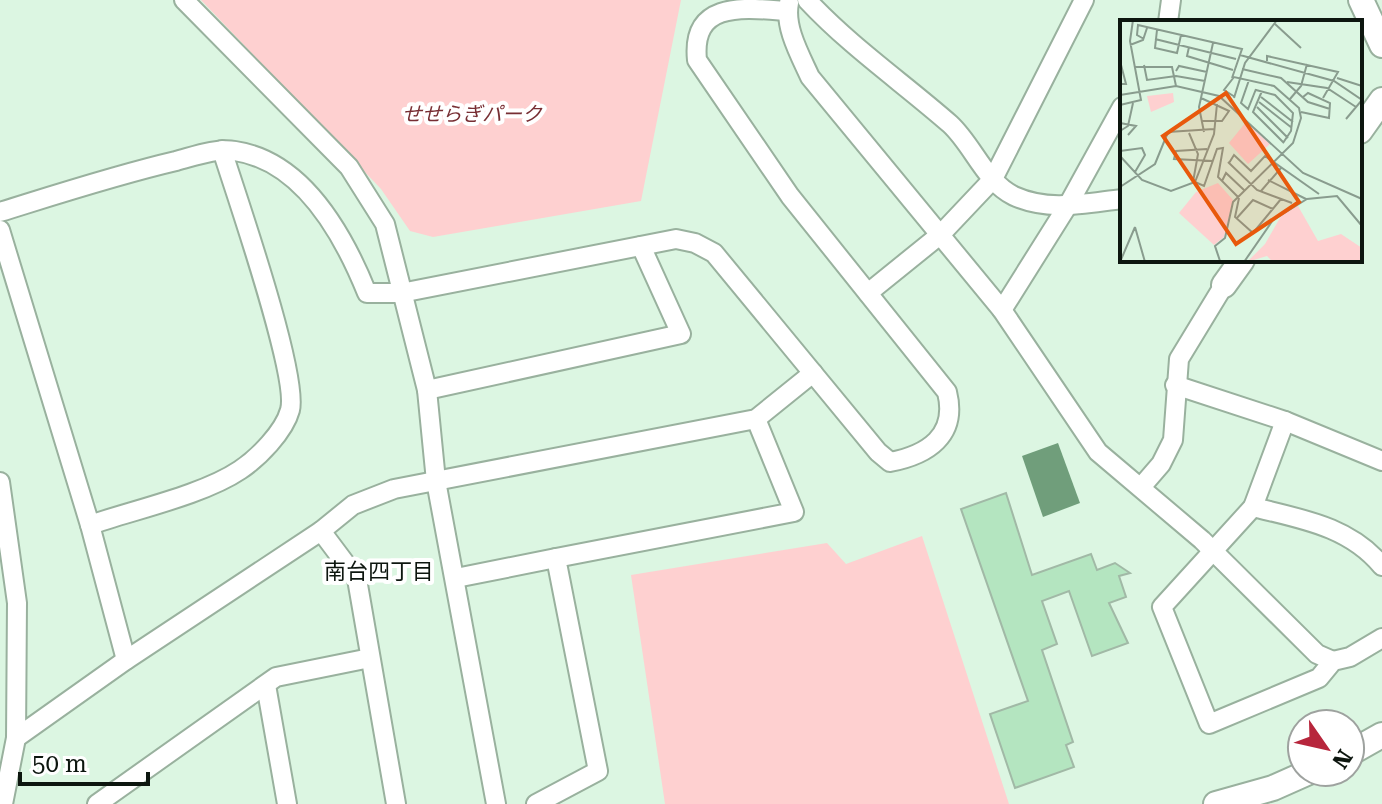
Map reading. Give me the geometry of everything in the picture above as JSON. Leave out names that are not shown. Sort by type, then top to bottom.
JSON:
[{"type":"street","points":[[184,0],[349,167],[385,224],[427,390],[436,481],[496,804]]},
{"type":"street","points":[[807,0],[874,64],[952,126],[993,179],[1010,195],[1051,207],[1120,199]]},
{"type":"street","points":[[868,293],[941,234],[993,179],[1084,0]]},
{"type":"street","points":[[1168,20],[1171,0]]},
{"type":"street","points":[[1361,0],[1382,45]]},
{"type":"street","points":[[0,212],[131,172],[222,150],[260,159],[305,191],[333,224],[353,257],[367,293],[401,293],[676,239],[695,243],[714,253],[890,462],[920,457],[936,442],[945,427],[950,406],[947,392],[790,196],[697,60],[695,46],[700,31],[707,20],[727,7],[789,6],[795,44],[810,77],[885,173],[941,234],[1002,310],[1098,452],[1142,486],[1212,550],[1317,654],[1333,661],[1350,657],[1382,638]]},
{"type":"street","points":[[1362,128],[1382,100]]},
{"type":"street","points":[[1002,310],[1068,205],[1120,111]]},
{"type":"street","points":[[90,525],[219,481],[240,470],[281,428],[290,409],[291,390],[275,325],[222,150]]},
{"type":"street","points":[[0,230],[90,525],[126,660]]},
{"type":"street","points":[[427,390],[681,334],[641,246]]},
{"type":"street","points":[[1142,486],[1161,464],[1173,440],[1179,359],[1241,262]]},
{"type":"street","points":[[16,738],[126,660],[321,531],[353,505],[394,489],[756,419],[813,373]]},
{"type":"street","points":[[1175,385],[1285,421],[1382,461]]},
{"type":"street","points":[[456,578],[794,512],[756,419]]},
{"type":"street","points":[[1285,421],[1253,507],[1162,607],[1209,724],[1319,678],[1333,661]]},
{"type":"street","points":[[0,482],[17,603],[16,738],[3,804]]},
{"type":"street","points":[[1253,507],[1320,523],[1348,535],[1370,551],[1382,566]]},
{"type":"street","points":[[321,531],[357,579],[396,804]]},
{"type":"street","points":[[536,804],[563,798],[598,771],[556,558]]},
{"type":"street","points":[[97,804],[276,677],[370,658]]},
{"type":"street","points":[[266,685],[287,804]]},
{"type":"street","points":[[1216,804],[1276,796]]},
{"type":"green space","name":"せせらぎパーク","points":[[201,0],[681,0],[641,201],[433,237],[410,231],[381,189]]},
{"type":"green space","points":[[922,536],[1009,804],[665,804],[631,575],[827,543],[846,564]]},
{"type":"shaded area","points":[[1058,443],[1080,503],[1043,517],[1022,456]]},
{"type":"building","points":[[1006,493],[1032,575],[1091,554],[1097,570],[1115,563],[1130,573],[1119,576],[1126,597],[1109,603],[1128,643],[1092,656],[1069,591],[1042,601],[1057,644],[1042,650],[1073,742],[1066,745],[1074,767],[1015,788],[990,714],[1028,701],[961,509]]},
{"type":"district","name":"南台四丁目","points":[[379,571]]}]
